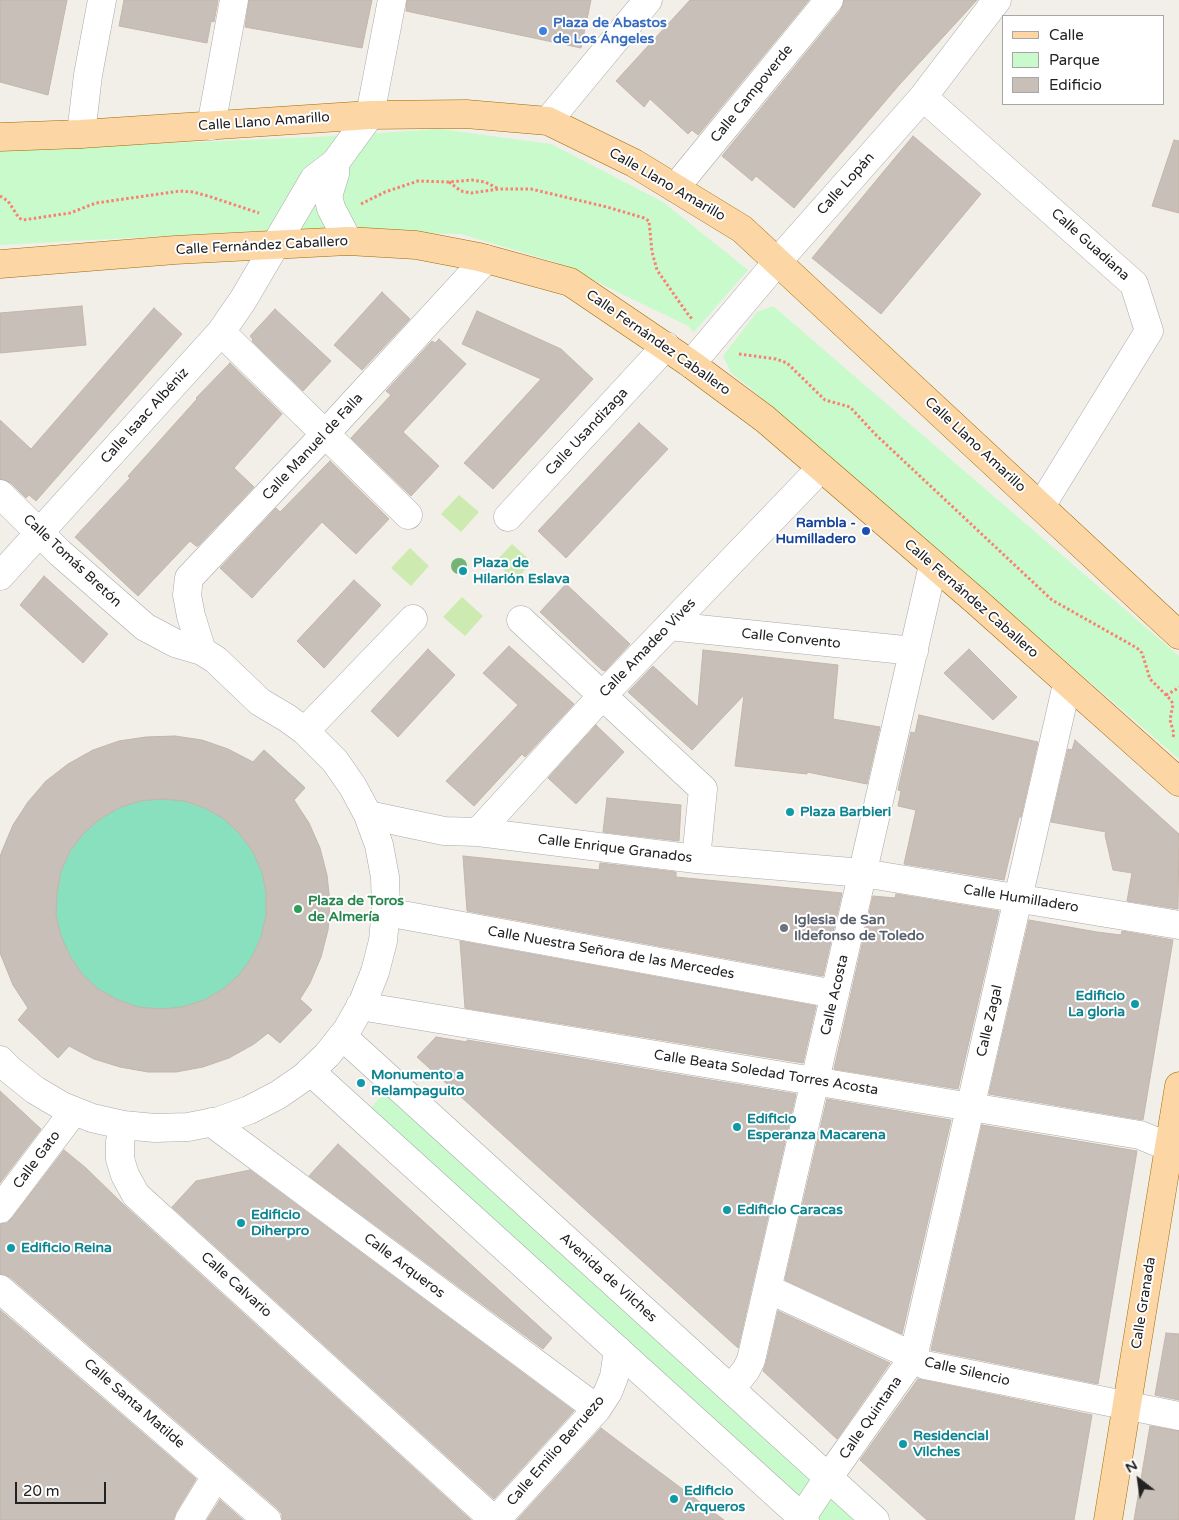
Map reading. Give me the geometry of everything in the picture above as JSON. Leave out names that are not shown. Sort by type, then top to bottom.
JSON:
[{"type":"main road","name":"Calle Llano Amarillo","points":[[0,137],[81,134],[370,115],[466,114],[548,121],[634,162],[742,229],[1179,635]]},
{"type":"main road","name":"Calle Fernández Caballero","points":[[0,264],[175,250],[348,241],[416,245],[486,259],[570,282],[666,346],[765,419],[1179,782]]},
{"type":"main road","name":"Calle Granada","points":[[1108,1520],[1174,1149],[1179,1086]]},
{"type":"street","points":[[81,134],[88,75],[102,0]]},
{"type":"street","points":[[211,126],[234,0]]},
{"type":"street","points":[[348,241],[331,208],[328,196],[335,163],[370,115],[392,0]]},
{"type":"street","points":[[548,121],[648,0]]},
{"type":"street","name":"Calle Campoverde","points":[[675,188],[829,0]]},
{"type":"street","name":"Calle Lopán","points":[[691,364],[778,261],[923,97],[997,0]]},
{"type":"street","name":"Calle Guadiana","points":[[923,97],[1134,284],[1149,331],[1041,506]]},
{"type":"street","name":"Calle Isaac Albéniz","points":[[0,576],[221,332],[276,245],[314,179],[335,163]]},
{"type":"street","name":"Calle Manuel de Falla","points":[[202,651],[189,609],[187,595],[189,578],[486,259]]},
{"type":"street","points":[[221,332],[408,515]]},
{"type":"street","name":"Calle Usandizaga","points":[[508,517],[666,346]]},
{"type":"street","name":"Calle Amadeo Vives","points":[[478,832],[602,696],[822,468]]},
{"type":"street","name":"Calle Tomás Bretón","points":[[0,494],[60,553],[145,628],[175,643],[202,651],[216,660],[260,702],[288,718],[305,731],[335,761],[353,787],[368,816],[378,845],[385,877],[386,912],[383,941],[375,972],[360,1006],[342,1036],[310,1071],[271,1099],[249,1110],[212,1122],[188,1127],[155,1128],[123,1125]]},
{"type":"street","name":"Calle Acosta","points":[[731,1389],[746,1370],[751,1360],[933,565]]},
{"type":"street","points":[[305,731],[413,619]]},
{"type":"street","points":[[521,620],[704,789],[696,859]]},
{"type":"street","name":"Calle Convento","points":[[669,626],[914,651]]},
{"type":"street","name":"Calle Zagal","points":[[913,1358],[1067,684]]},
{"type":"street","name":"Calle Enrique Granados","points":[[368,816],[444,831],[478,832],[696,859],[863,872]]},
{"type":"street","name":"Calle Humilladero","points":[[863,872],[1179,925]]},
{"type":"street","name":"Calle Nuestra Señora de las Mercedes","points":[[386,912],[835,994]]},
{"type":"street","name":"Calle Beata Soledad Torres Acosta","points":[[360,1006],[1140,1136],[1174,1149]]},
{"type":"street","name":"Avenida de Vilches","points":[[342,1036],[875,1520]]},
{"type":"street","points":[[0,1060],[35,1090],[62,1106],[92,1118],[123,1125]]},
{"type":"street","points":[[310,1071],[802,1519]]},
{"type":"street","name":"Calle Gato","points":[[0,1209],[74,1111]]},
{"type":"street","name":"Calle Arqueros","points":[[212,1122],[597,1409]]},
{"type":"street","name":"Calle Calvario","points":[[123,1125],[120,1159],[125,1175],[136,1194],[495,1520]]},
{"type":"street","name":"Calle Santa Matilde","points":[[0,1289],[267,1520]]},
{"type":"street","name":"Calle Silencio","points":[[768,1289],[898,1349],[925,1365],[1179,1416]]},
{"type":"street","name":"Calle Emilio Berruezo","points":[[495,1520],[597,1409],[608,1392],[614,1377],[618,1350]]},
{"type":"street","name":"Calle Quintana","points":[[802,1519],[828,1478],[913,1358]]},
{"type":"street","points":[[190,1520],[216,1476]]},
{"type":"path","points":[[354,208],[374,196],[418,181],[477,181],[485,182],[499,189]]},
{"type":"path","points":[[449,182],[461,191],[471,194],[499,189],[531,189],[607,207],[649,221],[652,252],[657,270],[693,320]]},
{"type":"path","points":[[0,196],[8,201],[19,218],[24,220],[70,214],[96,203],[174,192],[193,192],[237,206]]},
{"type":"path","points":[[737,353],[776,359],[787,363],[825,400],[850,407],[875,434],[1052,600],[1137,648],[1144,660],[1150,679],[1173,704],[1170,720],[1174,734],[1168,744]]},
{"type":"path","points":[[1166,695],[1179,687]]},
{"type":"path","points":[[1171,700],[1175,690]]},
{"type":"green space","points":[[440,129],[551,144],[663,202],[748,270],[694,332],[688,326],[558,263],[461,234],[258,231],[0,245],[0,150],[315,137]]},
{"type":"green space","points":[[773,306],[1179,656],[1179,759],[731,373],[723,356],[757,312]]},
{"type":"green space","points":[[459,495],[479,512],[461,532],[441,514]]},
{"type":"green space","points":[[512,544],[532,562],[515,581],[495,562]]},
{"type":"green space","points":[[410,548],[429,566],[411,586],[391,568]]},
{"type":"green space","points":[[462,597],[483,616],[465,636],[443,617]]},
{"type":"green space","name":"Plaza de Toros de Almería","points":[[175,736],[253,762],[264,750],[305,787],[294,800],[309,823],[320,848],[327,875],[330,903],[328,930],[321,957],[310,983],[300,999],[312,1010],[280,1043],[268,1033],[254,1044],[229,1058],[148,1072],[120,1067],[94,1059],[69,1046],[58,1058],[18,1020],[28,1008],[13,985],[0,953],[0,857],[2,851],[13,825],[28,802],[46,781],[119,741],[146,737]]},
{"type":"green space","points":[[388,1089],[863,1520],[816,1520],[367,1112]]},
{"type":"building","points":[[0,0],[67,0],[48,95],[0,82]]},
{"type":"building","points":[[124,0],[218,0],[214,22],[211,21],[207,43],[119,26]]},
{"type":"building","points":[[249,0],[372,0],[362,48],[245,27]]},
{"type":"building","name":"Plaza de Abastos de Los Ángeles","points":[[407,0],[591,0],[581,48],[406,11]]},
{"type":"building","points":[[690,0],[809,0],[698,135],[692,130],[688,134],[650,99],[644,107],[616,81]]},
{"type":"building","points":[[844,0],[977,0],[900,84],[794,208],[756,176],[752,181],[722,156],[841,10]]},
{"type":"building","points":[[913,136],[981,194],[881,314],[812,258]]},
{"type":"building","points":[[1174,140],[1179,141],[1179,213],[1152,206]]},
{"type":"building","points":[[382,292],[410,319],[362,370],[334,345]]},
{"type":"building","points":[[82,306],[86,345],[0,353],[0,313]]},
{"type":"building","points":[[154,308],[182,334],[36,501],[29,495],[26,498],[11,483],[0,479],[0,420],[31,449]]},
{"type":"building","points":[[275,309],[331,361],[303,391],[252,341],[250,336]]},
{"type":"building","points":[[477,311],[561,349],[593,379],[493,489],[464,463],[541,379],[462,344]]},
{"type":"building","points":[[439,339],[466,364],[403,432],[439,466],[411,496],[351,438],[391,395],[386,391],[432,341],[435,343]]},
{"type":"building","points":[[230,363],[282,414],[234,468],[254,487],[198,546],[190,541],[138,596],[75,537],[130,478],[128,476],[196,398]]},
{"type":"building","points":[[639,423],[668,449],[566,558],[538,531]]},
{"type":"building","points":[[330,461],[389,519],[356,554],[322,522],[252,598],[220,568],[276,508],[280,512]]},
{"type":"building","points":[[44,576],[108,634],[83,663],[20,605]]},
{"type":"building","points":[[354,580],[381,605],[324,668],[297,641]]},
{"type":"building","points":[[566,584],[630,644],[605,671],[540,612]]},
{"type":"building","points":[[509,646],[574,704],[525,757],[522,754],[474,806],[446,781],[518,705],[483,673]]},
{"type":"building","points":[[428,649],[455,675],[398,737],[371,711]]},
{"type":"building","points":[[969,649],[1017,697],[993,720],[944,673]]},
{"type":"building","points":[[703,650],[838,665],[833,719],[880,727],[867,784],[807,772],[807,774],[735,766],[744,695],[692,750],[628,692],[653,666],[698,707]]},
{"type":"building","points":[[919,715],[1038,742],[1004,880],[904,864],[916,810],[898,806],[901,791],[898,790],[911,732],[915,733]]},
{"type":"building","points":[[596,725],[624,752],[576,804],[548,778]]},
{"type":"building","name":"Plaza de Toros de Almería","points":[[175,736],[202,740],[228,749],[253,762],[264,750],[305,788],[294,800],[309,823],[320,848],[327,875],[330,903],[328,930],[321,957],[310,983],[300,999],[312,1010],[280,1043],[268,1033],[254,1044],[229,1058],[203,1067],[176,1072],[148,1072],[120,1067],[94,1059],[69,1046],[58,1058],[18,1020],[28,1008],[13,985],[0,953],[0,857],[13,825],[28,802],[46,781],[68,764],[93,750],[119,741],[146,737]],"holes":[[[162,799],[184,801],[205,808],[224,819],[240,834],[253,852],[262,872],[266,893],[266,915],[261,937],[252,957],[239,975],[223,989],[204,1000],[182,1007],[161,1009],[138,1007],[118,1000],[98,989],[82,974],[70,956],[61,936],[56,915],[61,871],[70,851],[84,833],[100,819],[119,808],[140,801]]]},
{"type":"building","points":[[1075,740],[1179,834],[1178,909],[1127,901],[1132,873],[1113,870],[1105,835],[1106,832],[1051,822],[1068,749],[1072,750]]},
{"type":"building","points":[[607,798],[681,805],[679,841],[603,832]]},
{"type":"building","points":[[463,856],[599,870],[600,863],[676,872],[676,877],[842,893],[823,976],[467,911]]},
{"type":"building","points":[[896,894],[999,911],[958,1089],[834,1069],[873,896],[895,898]]},
{"type":"building","points":[[1029,920],[1097,932],[1121,935],[1122,931],[1173,940],[1143,1120],[989,1094]]},
{"type":"building","points":[[460,941],[816,1006],[803,1063],[465,1008]]},
{"type":"building","points":[[436,1037],[467,1042],[467,1040],[796,1094],[738,1348],[417,1057]]},
{"type":"building","points":[[0,1091],[41,1129],[0,1183]]},
{"type":"building","points":[[827,1099],[951,1120],[902,1334],[785,1280]]},
{"type":"building","points":[[982,1125],[1137,1151],[1098,1384],[931,1350]]},
{"type":"building","points":[[338,1144],[552,1338],[543,1349],[309,1176]]},
{"type":"building","points":[[64,1150],[471,1520],[282,1520],[282,1514],[277,1508],[10,1277],[0,1274],[0,1224],[7,1223],[12,1218]]},
{"type":"building","points":[[250,1170],[574,1411],[494,1499],[172,1207],[196,1181]]},
{"type":"building","points":[[0,1310],[196,1479],[173,1520],[0,1520]]},
{"type":"building","points":[[778,1311],[890,1363],[837,1439],[763,1371]]},
{"type":"building","points":[[1166,1333],[1179,1334],[1179,1400],[1155,1395]]},
{"type":"building","points":[[918,1379],[1092,1415],[1074,1520],[927,1520],[860,1460]]},
{"type":"building","points":[[1150,1426],[1179,1431],[1179,1520],[1134,1520]]},
{"type":"building","points":[[601,1428],[622,1444],[724,1520],[517,1520]]},
{"type":"building","points":[[220,1500],[243,1520],[207,1520]]},
{"type":"place","name":"Plaza de Abastos de Los Ángeles","points":[[543,31]]},
{"type":"place","name":"Rambla - Humilladero","points":[[866,531]]},
{"type":"place","name":"Plaza de Hilarión Eslava","points":[[463,571]]},
{"type":"place","name":"Plaza Barbieri","points":[[790,812]]},
{"type":"place","name":"Plaza de Toros de Almería","points":[[298,909]]},
{"type":"place","name":"Iglesia de San Ildefonso de Toledo","points":[[784,928]]},
{"type":"place","name":"Edificio La gloria","points":[[1135,1004]]},
{"type":"place","name":"Monumento a Relampaguito","points":[[361,1083]]},
{"type":"place","name":"Edificio Esperanza Macarena","points":[[737,1127]]},
{"type":"place","name":"Edificio Caracas","points":[[727,1210]]},
{"type":"place","name":"Edificio Diherpro","points":[[241,1223]]},
{"type":"place","name":"Edificio Reina","points":[[11,1248]]},
{"type":"place","name":"Residencial Vilches","points":[[903,1444]]},
{"type":"place","name":"Edificio Arqueros","points":[[674,1499]]}]
